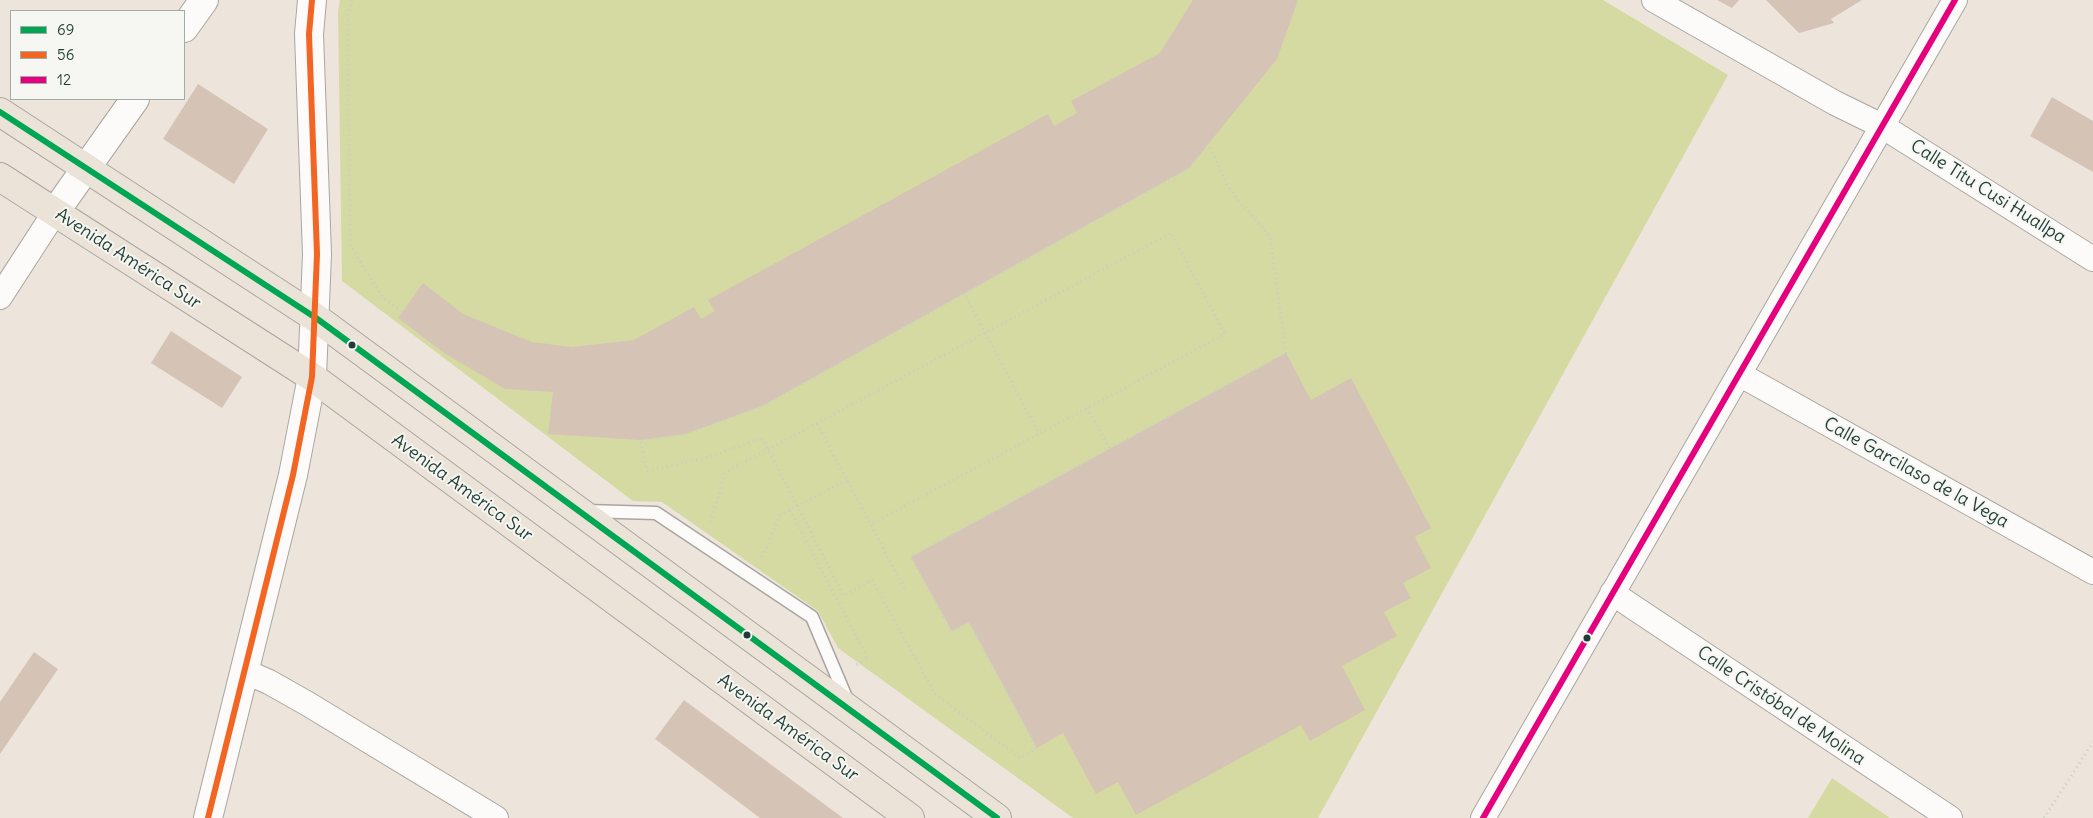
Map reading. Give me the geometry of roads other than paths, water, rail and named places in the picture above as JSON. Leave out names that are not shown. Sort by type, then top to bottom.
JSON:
[{"type":"main road","points":[[0,112],[316,318],[997,818]]},
{"type":"main road","name":"Avenida América Sur","points":[[0,177],[312,377],[910,818]]},
{"type":"street","points":[[185,27],[204,0]]},
{"type":"street","points":[[208,818],[293,475],[312,377],[316,318],[317,254],[309,34],[312,0]]},
{"type":"street","name":"Calle Titu Cusi Huallpa","points":[[1654,0],[1836,103],[1882,126],[2092,256]]},
{"type":"street","points":[[1483,818],[1955,0]]},
{"type":"street","points":[[0,297],[55,212],[133,100]]},
{"type":"street","name":"Calle Garcilaso de la Vega","points":[[1739,374],[2093,572]]},
{"type":"street","name":"Calle Cristóbal de Molina","points":[[1612,593],[1950,818]]},
{"type":"street","points":[[244,671],[308,704],[496,818]]},
{"type":"lane","points":[[577,510],[656,513],[812,617],[851,712]]}]
